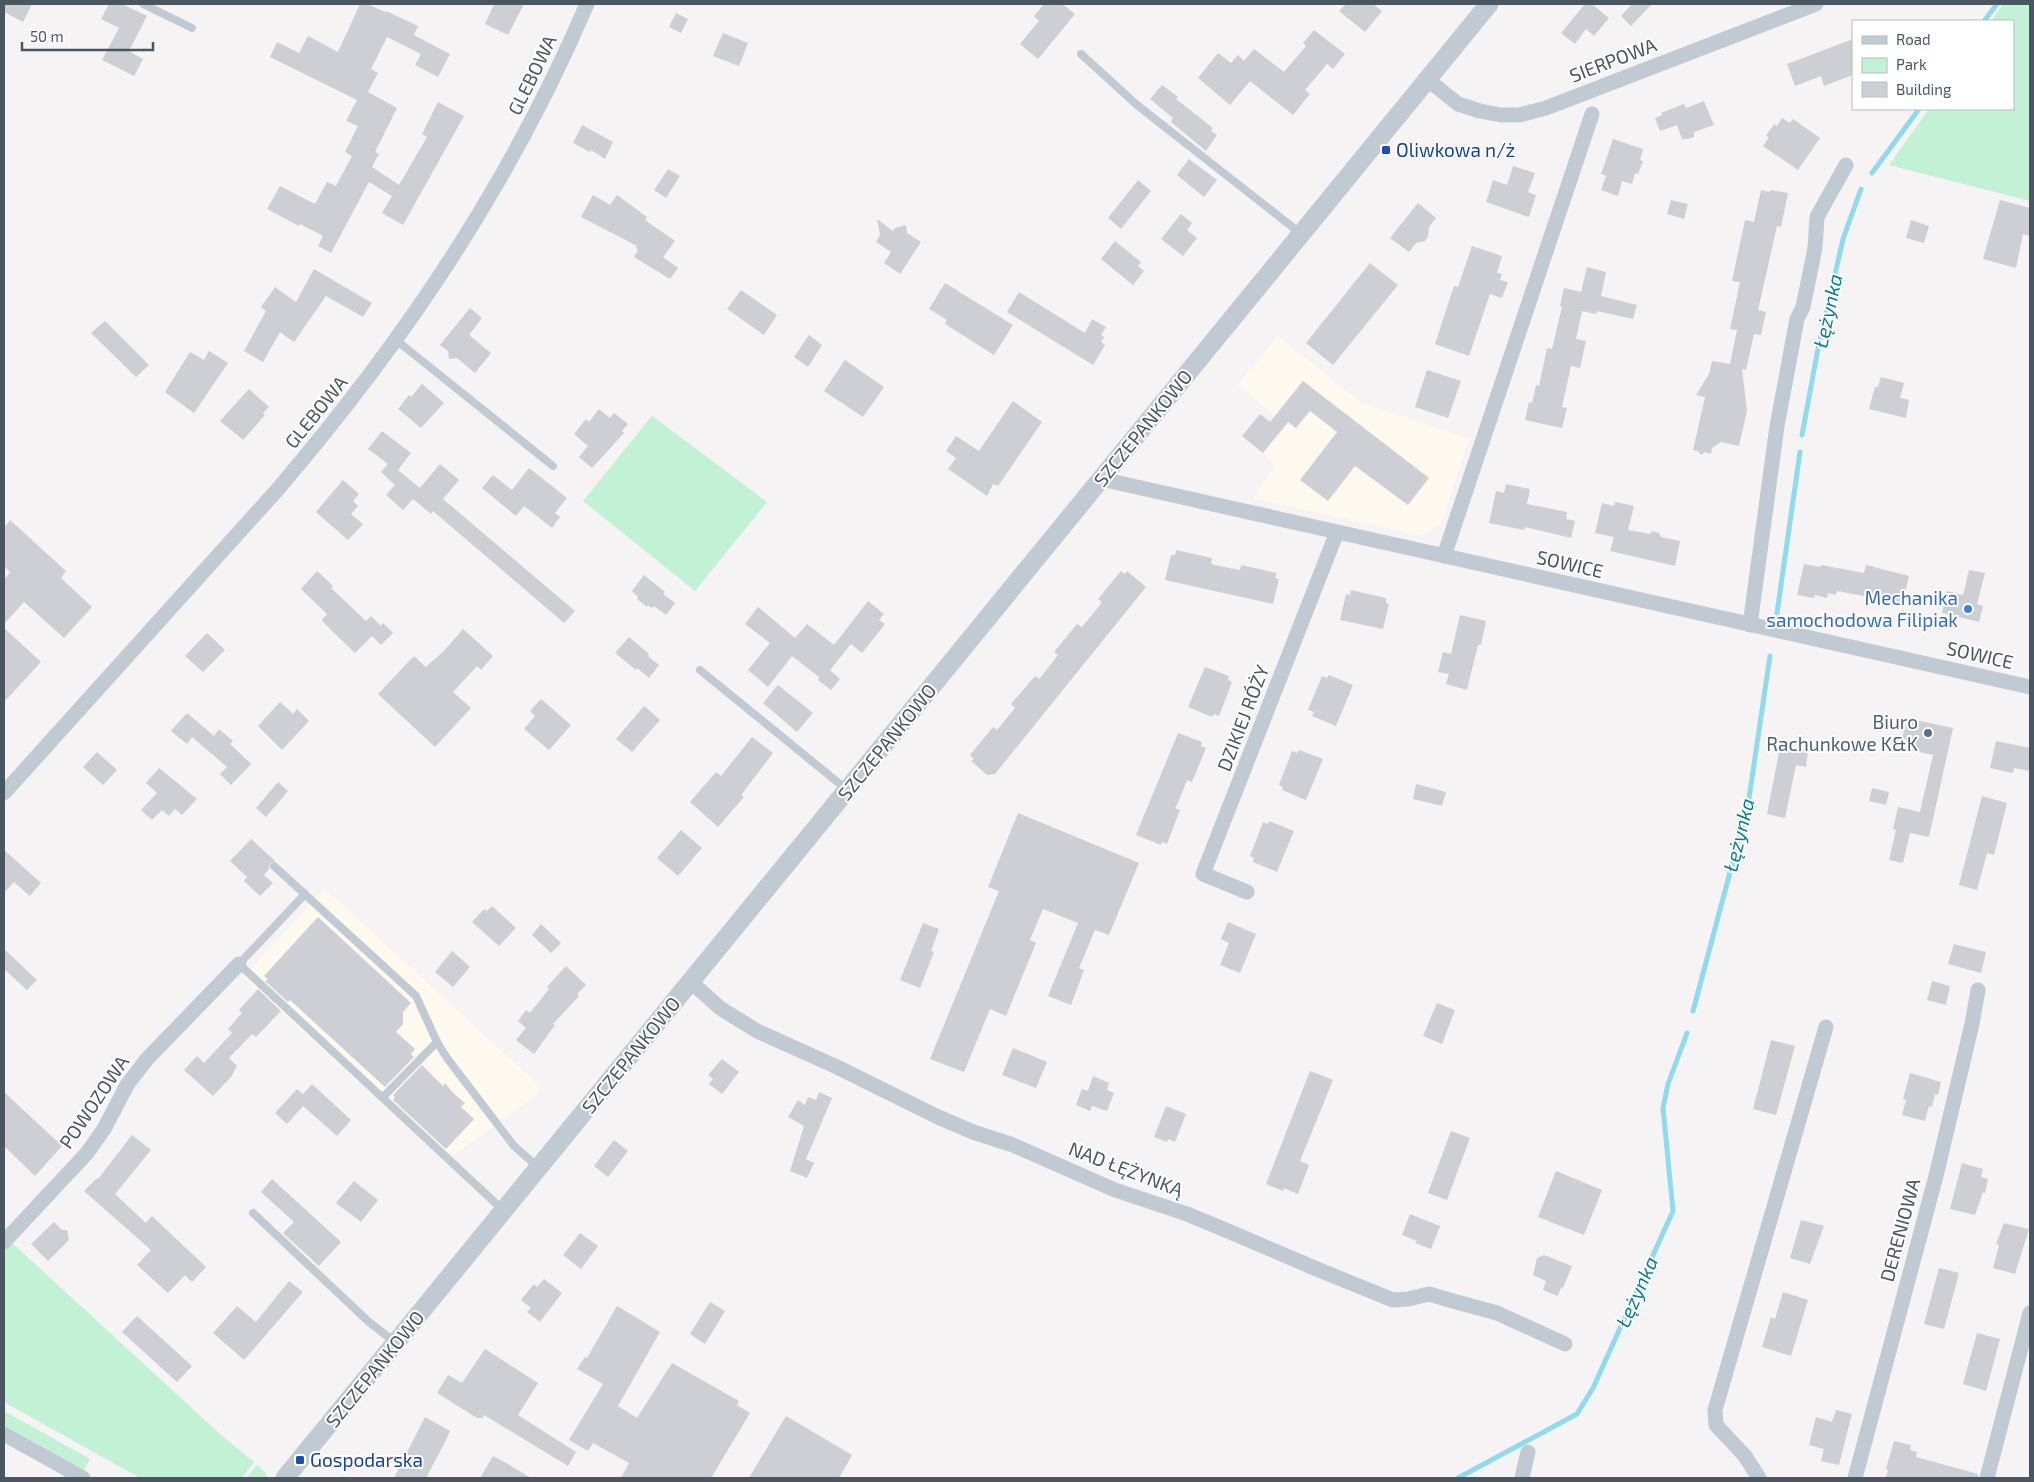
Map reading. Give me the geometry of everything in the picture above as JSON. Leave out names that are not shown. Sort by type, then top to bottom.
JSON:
[{"type":"street","name":"GLEBOWA","points":[[4,793],[278,490],[347,405],[396,340],[454,256],[495,189],[538,110],[587,4]]},
{"type":"street","name":"SZCZEPANKOWO","points":[[284,1478],[1489,4]]},
{"type":"street","name":"SIERPOWA","points":[[1427,79],[1458,104],[1501,115],[1519,115],[1546,108],[1816,4]]},
{"type":"street","points":[[1444,556],[1592,114]]},
{"type":"street","points":[[1750,625],[1777,426],[1797,319],[1803,308],[1815,248],[1817,217],[1846,164]]},
{"type":"street","name":"SOWICE","points":[[1101,479],[2030,687]]},
{"type":"street","name":"DZIKIEJ RÓŻY","points":[[1247,892],[1203,874],[1338,532]]},
{"type":"street","name":"POWOZOWA","points":[[4,1242],[87,1153],[104,1129],[127,1085],[147,1059],[239,964]]},
{"type":"street","name":"NAD ŁĘŻYNKĄ","points":[[691,982],[720,1008],[757,1031],[973,1132],[1013,1145],[1114,1190],[1187,1214],[1312,1268],[1393,1300],[1429,1294],[1496,1313],[1565,1344]]},
{"type":"street","name":"DERENIOWA","points":[[1855,1478],[1936,1176],[1972,1024],[1978,990]]},
{"type":"street","points":[[1759,1478],[1745,1456],[1716,1425],[1715,1410],[1826,1027]]},
{"type":"street","points":[[1987,1478],[2030,1313]]},
{"type":"street","points":[[4,1434],[84,1478]]},
{"type":"street","points":[[1522,1478],[1528,1452]]},
{"type":"lane","points":[[143,4],[192,28]]},
{"type":"lane","points":[[1081,54],[1137,105],[1301,234]]},
{"type":"lane","points":[[396,340],[554,466]]},
{"type":"lane","points":[[700,670],[847,791]]},
{"type":"lane","points":[[274,866],[416,996],[437,1042],[494,1122],[514,1146],[539,1168]]},
{"type":"lane","points":[[305,894],[239,964],[504,1211]]},
{"type":"lane","points":[[383,1097],[437,1042]]},
{"type":"lane","points":[[253,1213],[369,1322],[396,1343]]},
{"type":"shaded area","points":[[1278,336],[1359,401],[1469,438],[1441,524],[1421,536],[1253,498],[1275,466],[1263,453],[1287,425],[1238,385]]},
{"type":"shaded area","points":[[325,889],[541,1087],[533,1098],[445,1161],[243,977]]},
{"type":"green space","points":[[2003,4],[2030,4],[2030,201],[1889,165],[1928,110],[2014,110],[2014,20],[1992,20]]},
{"type":"green space","points":[[652,416],[767,502],[695,591],[583,501]]},
{"type":"green space","points":[[11,1242],[220,1434],[254,1462],[242,1478],[140,1478],[4,1402],[4,1250]]},
{"type":"green space","points":[[4,1411],[90,1459],[84,1470],[4,1425]]},
{"type":"green space","points":[[257,1465],[266,1473],[267,1478],[246,1478]]},
{"type":"building","points":[[4,4],[32,4],[23,22],[4,12]]},
{"type":"building","points":[[109,4],[122,4],[147,16],[129,51],[143,59],[134,76],[102,60],[119,28],[101,19]]},
{"type":"building","points":[[360,4],[367,4],[386,11],[418,26],[414,35],[450,54],[438,77],[415,65],[421,54],[387,37],[371,69],[378,73],[368,92],[397,108],[375,152],[379,154],[372,167],[399,185],[427,137],[422,134],[438,102],[464,116],[403,225],[382,213],[392,196],[369,182],[331,253],[318,246],[323,236],[267,209],[280,186],[315,204],[327,182],[336,186],[352,156],[345,152],[358,126],[346,121],[357,100],[270,57],[277,42],[299,53],[308,36],[338,52]]},
{"type":"building","points":[[494,4],[524,4],[508,35],[485,24]]},
{"type":"building","points":[[1044,4],[1062,4],[1075,14],[1038,59],[1020,44],[1039,21],[1034,16]]},
{"type":"building","points":[[1346,4],[1373,4],[1382,11],[1365,32],[1339,11]]},
{"type":"building","points":[[1585,4],[1592,4],[1609,18],[1594,36],[1586,29],[1575,44],[1561,33]]},
{"type":"building","points":[[1632,4],[1652,4],[1631,26],[1621,16]]},
{"type":"building","points":[[676,13],[688,19],[681,33],[669,27]]},
{"type":"building","points":[[1314,30],[1345,54],[1333,69],[1327,64],[1305,90],[1310,94],[1293,115],[1250,81],[1230,105],[1198,78],[1218,53],[1231,63],[1238,55],[1244,61],[1254,49],[1284,72],[1306,46],[1303,43]]},
{"type":"building","points":[[723,33],[748,43],[739,66],[713,56]]},
{"type":"building","points":[[1852,39],[1852,75],[1824,86],[1821,76],[1795,86],[1787,64]]},
{"type":"building","points":[[1162,85],[1178,97],[1176,99],[1213,128],[1211,131],[1217,135],[1206,151],[1171,122],[1173,118],[1150,99]]},
{"type":"building","points":[[1704,101],[1714,125],[1694,132],[1694,137],[1688,139],[1682,139],[1677,125],[1660,131],[1655,118],[1662,115],[1661,113],[1684,104],[1686,108]]},
{"type":"building","points":[[1782,118],[1790,123],[1793,119],[1820,138],[1798,170],[1763,146],[1769,137],[1766,136],[1774,124],[1777,126]]},
{"type":"building","points":[[582,125],[613,142],[605,159],[591,150],[590,152],[573,143]]},
{"type":"building","points":[[1613,139],[1643,149],[1640,160],[1643,161],[1638,174],[1635,173],[1632,184],[1622,181],[1618,196],[1601,190],[1606,176],[1601,174]]},
{"type":"building","points":[[1189,159],[1217,180],[1204,197],[1177,175]]},
{"type":"building","points":[[1513,166],[1535,173],[1528,192],[1536,195],[1529,217],[1486,202],[1493,180],[1507,185]]},
{"type":"building","points":[[668,169],[680,176],[666,198],[654,190]]},
{"type":"building","points":[[1138,180],[1151,191],[1121,229],[1108,218]]},
{"type":"building","points":[[1761,190],[1788,193],[1781,227],[1777,226],[1758,310],[1766,312],[1761,335],[1754,334],[1746,370],[1742,369],[1747,411],[1739,446],[1721,442],[1712,448],[1711,454],[1705,452],[1701,455],[1698,451],[1693,450],[1705,397],[1696,395],[1709,374],[1712,361],[1730,364],[1737,330],[1730,329],[1740,282],[1732,281],[1745,220],[1754,222]]},
{"type":"building","points":[[593,195],[610,205],[617,195],[647,217],[645,220],[675,241],[663,257],[678,268],[670,279],[634,257],[638,250],[637,246],[581,217]]},
{"type":"building","points":[[1671,200],[1688,204],[1684,219],[1667,214]]},
{"type":"building","points":[[2000,200],[2030,208],[2030,236],[2023,234],[2016,268],[1983,259]]},
{"type":"building","points":[[1418,203],[1436,218],[1429,227],[1428,237],[1425,241],[1416,243],[1409,252],[1390,238]]},
{"type":"building","points":[[1181,214],[1192,223],[1187,230],[1197,238],[1183,256],[1161,239]]},
{"type":"building","points":[[877,219],[893,231],[895,228],[906,225],[907,233],[921,242],[900,274],[884,263],[891,252],[876,242],[880,235]]},
{"type":"building","points":[[1911,220],[1929,226],[1924,243],[1906,238]]},
{"type":"building","points":[[1115,241],[1141,262],[1138,266],[1144,271],[1133,285],[1101,259]]},
{"type":"building","points":[[1472,246],[1502,256],[1497,273],[1502,274],[1500,280],[1508,282],[1502,298],[1490,294],[1469,356],[1435,344],[1454,286],[1458,287]]},
{"type":"building","points":[[1370,263],[1398,285],[1333,365],[1306,343]]},
{"type":"building","points":[[1587,267],[1606,272],[1601,296],[1637,305],[1633,319],[1597,311],[1596,314],[1582,311],[1576,339],[1586,341],[1580,368],[1571,366],[1562,407],[1567,408],[1562,428],[1525,420],[1529,402],[1532,403],[1536,385],[1539,386],[1547,348],[1552,349],[1562,307],[1560,306],[1564,288],[1581,292]]},
{"type":"building","points":[[314,269],[372,303],[363,317],[326,296],[294,342],[280,332],[263,362],[244,351],[266,311],[261,307],[275,287],[296,302]]},
{"type":"building","points":[[945,283],[1013,325],[994,355],[945,324],[947,320],[929,309]]},
{"type":"building","points":[[741,290],[777,315],[764,335],[727,309]]},
{"type":"building","points":[[1019,292],[1085,333],[1092,319],[1106,327],[1101,335],[1104,337],[1101,342],[1105,345],[1093,365],[1007,312]]},
{"type":"building","points":[[470,308],[482,318],[469,335],[491,353],[475,373],[457,358],[449,359],[448,351],[440,345]]},
{"type":"building","points":[[105,321],[149,365],[136,377],[91,333]]},
{"type":"building","points":[[809,335],[822,345],[808,367],[794,357]]},
{"type":"building","points":[[209,351],[228,363],[194,413],[165,392],[190,352],[204,360]]},
{"type":"building","points":[[845,360],[884,387],[863,417],[824,391]]},
{"type":"building","points":[[1427,370],[1461,381],[1448,418],[1415,407]]},
{"type":"building","points":[[1881,377],[1904,383],[1900,398],[1909,400],[1906,418],[1869,409],[1875,387],[1878,387]]},
{"type":"building","points":[[1303,381],[1429,478],[1408,505],[1355,466],[1328,501],[1300,480],[1337,432],[1310,411],[1296,428],[1288,422],[1263,453],[1242,436],[1260,414],[1270,422]]},
{"type":"building","points":[[422,384],[444,403],[421,428],[398,409],[409,395],[411,397]]},
{"type":"building","points":[[249,389],[269,407],[263,413],[265,415],[243,440],[220,421]]},
{"type":"building","points":[[1013,401],[1042,422],[998,486],[993,484],[987,496],[948,469],[956,458],[946,451],[956,436],[979,451]]},
{"type":"building","points":[[599,409],[610,418],[614,413],[628,424],[622,431],[624,433],[592,468],[579,457],[588,446],[574,434],[586,419],[589,422]]},
{"type":"building","points":[[382,431],[411,453],[398,470],[420,488],[440,464],[459,480],[443,499],[575,611],[564,623],[433,511],[431,514],[413,499],[403,510],[386,495],[395,485],[381,472],[388,464],[368,449]]},
{"type":"building","points":[[529,468],[567,498],[555,513],[560,517],[552,528],[524,506],[516,516],[482,488],[493,475],[512,490]]},
{"type":"building","points":[[343,480],[359,494],[353,501],[358,506],[351,514],[363,524],[348,540],[316,512]]},
{"type":"building","points":[[1506,484],[1530,489],[1527,504],[1567,512],[1566,519],[1575,521],[1571,538],[1525,527],[1524,530],[1489,523],[1496,491],[1504,493]]},
{"type":"building","points":[[1615,502],[1634,506],[1628,530],[1650,534],[1652,531],[1659,533],[1661,537],[1680,541],[1675,566],[1610,551],[1614,537],[1595,533],[1602,503],[1614,506]]},
{"type":"building","points":[[10,520],[66,571],[61,578],[92,607],[64,638],[24,602],[4,624],[4,580],[10,572],[4,566],[4,528]]},
{"type":"building","points":[[1176,550],[1212,558],[1211,563],[1214,565],[1240,570],[1241,565],[1277,573],[1275,578],[1279,579],[1273,604],[1165,580],[1171,555],[1175,555]]},
{"type":"building","points":[[1804,564],[1820,567],[1821,565],[1864,573],[1866,565],[1909,576],[1903,603],[1837,591],[1836,595],[1828,593],[1827,598],[1815,595],[1814,598],[1797,595]]},
{"type":"building","points":[[1969,570],[1985,573],[1977,604],[1983,606],[1979,622],[1942,613],[1947,591],[1963,595]]},
{"type":"building","points":[[317,571],[333,586],[331,588],[366,621],[371,616],[381,626],[383,623],[393,633],[381,645],[372,636],[355,653],[327,626],[322,620],[327,614],[301,589]]},
{"type":"building","points":[[1121,571],[1125,574],[1127,571],[1146,587],[995,774],[987,775],[971,761],[974,759],[970,755],[993,727],[997,730],[1015,708],[1011,704],[1035,676],[1039,679],[1041,677],[1058,655],[1054,652],[1077,624],[1082,627],[1102,602],[1098,599]]},
{"type":"building","points":[[644,575],[675,603],[666,615],[654,606],[652,608],[648,605],[647,607],[637,599],[638,597],[632,591]]},
{"type":"building","points":[[1351,590],[1386,598],[1386,603],[1389,604],[1383,629],[1340,620],[1346,594],[1350,595]]},
{"type":"building","points":[[868,601],[884,614],[879,620],[885,624],[862,653],[851,644],[830,670],[840,679],[831,690],[818,680],[819,677],[792,656],[768,687],[748,670],[770,643],[745,624],[758,607],[795,638],[807,624],[834,645]]},
{"type":"building","points":[[1460,615],[1486,621],[1481,645],[1478,645],[1467,690],[1446,684],[1449,674],[1438,672],[1443,652],[1451,654]]},
{"type":"building","points":[[4,628],[41,662],[4,702]]},
{"type":"building","points":[[463,629],[493,656],[481,670],[477,666],[453,692],[471,708],[435,747],[378,694],[414,656],[426,667],[444,651]]},
{"type":"building","points":[[207,633],[225,650],[203,672],[185,656]]},
{"type":"building","points":[[629,637],[659,665],[649,678],[615,653]]},
{"type":"building","points":[[1205,667],[1229,676],[1228,680],[1232,682],[1219,716],[1214,714],[1212,717],[1188,707]]},
{"type":"building","points":[[1329,675],[1353,685],[1336,726],[1312,716],[1314,712],[1308,710],[1322,676],[1327,678]]},
{"type":"building","points":[[778,685],[813,713],[797,732],[763,703]]},
{"type":"building","points":[[541,699],[571,725],[549,750],[524,729],[535,716],[530,711]]},
{"type":"building","points":[[280,702],[293,714],[297,709],[309,721],[282,750],[258,726]]},
{"type":"building","points":[[644,706],[660,720],[632,752],[616,739]]},
{"type":"building","points":[[187,713],[214,736],[219,729],[233,741],[230,744],[251,764],[231,785],[220,774],[227,767],[192,737],[187,744],[171,731]]},
{"type":"building","points":[[1907,718],[1953,728],[1929,837],[1910,833],[1903,863],[1889,860],[1896,830],[1893,829],[1898,807],[1920,812],[1933,755],[1910,750],[1912,741],[1902,739]]},
{"type":"building","points":[[1178,733],[1202,742],[1201,746],[1206,748],[1192,782],[1187,780],[1175,808],[1180,810],[1167,844],[1162,842],[1161,845],[1136,835]]},
{"type":"building","points":[[752,737],[773,753],[741,795],[744,797],[718,827],[690,802],[716,772],[721,776]]},
{"type":"building","points":[[1996,741],[2030,748],[2029,771],[2014,768],[2013,773],[1990,768]]},
{"type":"building","points":[[1780,747],[1808,751],[1806,767],[1796,765],[1785,818],[1767,814]]},
{"type":"building","points":[[1299,750],[1323,759],[1306,800],[1282,790],[1283,787],[1279,785],[1292,751],[1297,753]]},
{"type":"building","points":[[97,752],[117,770],[103,785],[83,767]]},
{"type":"building","points":[[159,768],[197,799],[182,815],[175,809],[169,816],[162,810],[152,820],[141,810],[157,793],[146,783]]},
{"type":"building","points":[[278,782],[288,791],[266,817],[256,808]]},
{"type":"building","points":[[1416,784],[1446,792],[1442,806],[1413,799]]},
{"type":"building","points":[[1872,788],[1889,792],[1886,805],[1869,801]]},
{"type":"building","points":[[1982,796],[2007,803],[1994,855],[1987,853],[1977,890],[1959,885]]},
{"type":"building","points":[[1018,813],[1139,863],[1109,935],[1095,930],[1079,968],[1084,970],[1071,1005],[1048,996],[1078,923],[1043,909],[1030,940],[1036,943],[1006,1016],[990,1009],[964,1072],[930,1059],[999,891],[988,887]]},
{"type":"building","points":[[1269,821],[1294,831],[1277,872],[1253,862],[1254,858],[1250,856],[1263,822],[1268,824]]},
{"type":"building","points":[[681,830],[702,848],[678,876],[657,858]]},
{"type":"building","points":[[251,839],[275,861],[270,863],[269,869],[264,875],[273,883],[260,896],[244,881],[247,877],[230,861]]},
{"type":"building","points":[[4,850],[41,883],[30,896],[14,882],[4,893]]},
{"type":"building","points":[[492,906],[516,928],[499,946],[472,922],[484,909],[487,911]]},
{"type":"building","points":[[318,917],[411,1003],[403,1012],[403,1024],[396,1032],[415,1049],[411,1054],[414,1057],[385,1087],[290,1000],[288,1002],[265,981],[268,979],[264,976]]},
{"type":"building","points":[[1228,922],[1256,934],[1240,973],[1220,965],[1229,943],[1221,939]]},
{"type":"building","points":[[923,923],[939,929],[931,951],[934,952],[920,988],[900,980]]},
{"type":"building","points":[[541,924],[561,943],[551,953],[532,935]]},
{"type":"building","points":[[1954,944],[1986,952],[1981,973],[1948,964]]},
{"type":"building","points":[[4,949],[37,980],[27,990],[4,969]]},
{"type":"building","points":[[452,951],[470,967],[453,987],[435,972]]},
{"type":"building","points":[[566,966],[586,985],[577,994],[579,996],[553,1024],[555,1025],[534,1054],[516,1040],[526,1028],[518,1021],[526,1010],[530,1013],[549,989],[547,987]]},
{"type":"building","points":[[1932,981],[1950,986],[1946,1005],[1927,1000]]},
{"type":"building","points":[[258,989],[281,1011],[256,1037],[252,1034],[229,1058],[237,1066],[231,1077],[213,1096],[184,1070],[197,1056],[204,1063],[232,1033],[228,1029],[242,1013],[239,1010]]},
{"type":"building","points":[[1437,1003],[1455,1010],[1442,1044],[1423,1036]]},
{"type":"building","points":[[1771,1040],[1795,1046],[1776,1115],[1753,1109]]},
{"type":"building","points":[[1013,1048],[1047,1062],[1036,1088],[1002,1075]]},
{"type":"building","points":[[722,1059],[739,1072],[722,1094],[709,1084],[713,1079],[708,1075]]},
{"type":"building","points":[[422,1065],[443,1086],[445,1083],[465,1103],[461,1107],[474,1119],[446,1149],[393,1100],[395,1097],[393,1095]]},
{"type":"building","points":[[1310,1071],[1333,1080],[1300,1161],[1309,1165],[1298,1194],[1284,1188],[1283,1191],[1266,1184]]},
{"type":"building","points":[[1910,1073],[1941,1082],[1938,1095],[1935,1094],[1932,1107],[1929,1106],[1925,1121],[1902,1115],[1906,1100],[1903,1099]]},
{"type":"building","points":[[1093,1076],[1109,1083],[1107,1090],[1114,1093],[1107,1111],[1092,1106],[1090,1111],[1076,1105],[1082,1089],[1088,1091]]},
{"type":"building","points":[[312,1084],[351,1120],[337,1136],[303,1106],[287,1124],[275,1113],[297,1089],[303,1094]]},
{"type":"building","points":[[4,1092],[62,1146],[35,1176],[4,1146]]},
{"type":"building","points":[[819,1092],[832,1098],[806,1159],[814,1163],[807,1178],[790,1171],[804,1126],[788,1117],[798,1100],[805,1105],[808,1097],[816,1100]]},
{"type":"building","points":[[1166,1106],[1186,1114],[1175,1142],[1168,1139],[1167,1142],[1154,1137]]},
{"type":"building","points":[[1451,1131],[1470,1138],[1447,1200],[1428,1193]]},
{"type":"building","points":[[132,1135],[151,1150],[115,1194],[146,1223],[152,1216],[206,1267],[192,1282],[185,1275],[168,1293],[137,1265],[151,1250],[84,1191],[98,1179]]},
{"type":"building","points":[[614,1140],[628,1151],[608,1177],[594,1166]]},
{"type":"building","points":[[1962,1163],[1983,1169],[1981,1177],[1988,1179],[1985,1193],[1983,1192],[1975,1215],[1950,1209]]},
{"type":"building","points":[[1556,1171],[1602,1190],[1584,1235],[1538,1217]]},
{"type":"building","points":[[272,1179],[341,1242],[319,1266],[283,1233],[294,1222],[261,1192]]},
{"type":"building","points":[[354,1181],[378,1200],[361,1222],[336,1203]]},
{"type":"building","points":[[1410,1214],[1440,1226],[1431,1249],[1415,1243],[1417,1241],[1402,1235]]},
{"type":"building","points":[[1801,1220],[1824,1226],[1810,1264],[1790,1258]]},
{"type":"building","points":[[54,1222],[62,1230],[67,1230],[69,1240],[48,1261],[31,1244]]},
{"type":"building","points":[[2004,1223],[2029,1229],[2015,1274],[1993,1268],[1999,1245],[1996,1244]]},
{"type":"building","points":[[580,1233],[598,1246],[581,1269],[563,1255]]},
{"type":"building","points":[[1544,1255],[1572,1266],[1558,1296],[1543,1290],[1546,1281],[1533,1275],[1537,1258]]},
{"type":"building","points":[[1939,1268],[1959,1273],[1944,1329],[1924,1324]]},
{"type":"building","points":[[544,1279],[562,1293],[540,1322],[527,1312],[531,1308],[521,1300],[534,1284],[537,1287]]},
{"type":"building","points":[[289,1281],[303,1292],[244,1360],[213,1333],[237,1306],[256,1322]]},
{"type":"building","points":[[1783,1292],[1808,1300],[1791,1356],[1762,1347],[1771,1317],[1775,1319]]},
{"type":"building","points":[[710,1302],[725,1311],[705,1344],[690,1334]]},
{"type":"building","points":[[617,1306],[660,1332],[618,1406],[637,1418],[672,1363],[739,1401],[737,1405],[750,1413],[711,1478],[621,1478],[629,1463],[593,1443],[588,1451],[569,1440],[603,1384],[577,1369],[585,1357],[587,1358]]},
{"type":"building","points":[[137,1316],[192,1366],[177,1382],[122,1332]]},
{"type":"building","points":[[1977,1333],[2000,1339],[1986,1391],[1963,1384]]},
{"type":"building","points":[[485,1349],[538,1383],[518,1415],[576,1452],[568,1466],[484,1415],[483,1418],[477,1418],[437,1393],[448,1375],[462,1383]]},
{"type":"building","points":[[1836,1410],[1852,1414],[1839,1465],[1821,1461],[1824,1449],[1809,1445],[1816,1417],[1832,1422]]},
{"type":"building","points":[[786,1416],[852,1455],[839,1478],[749,1478]]},
{"type":"building","points":[[425,1417],[450,1431],[445,1442],[426,1478],[394,1478]]},
{"type":"building","points":[[1894,1441],[1911,1445],[1910,1450],[1917,1452],[1916,1457],[1978,1474],[1978,1478],[1886,1478],[1888,1470],[1886,1469]]},
{"type":"building","points":[[493,1456],[508,1464],[531,1478],[480,1478]]},
{"type":"waterway","name":"Łężynka","points":[[1985,20],[1997,4]]},
{"type":"waterway","name":"Łężynka","points":[[1872,173],[1918,110]]},
{"type":"waterway","name":"Łężynka","points":[[1802,435],[1817,354],[1843,239],[1861,189]]},
{"type":"waterway","name":"Łężynka","points":[[1777,613],[1800,452]]},
{"type":"waterway","name":"Łężynka","points":[[1693,1011],[1748,805],[1770,656]]},
{"type":"waterway","name":"Łężynka","points":[[1458,1478],[1577,1414],[1593,1388],[1673,1211],[1663,1108],[1668,1084],[1687,1033]]},
{"type":"place","name":"Oliwkowa n/ż","points":[[1386,150]]},
{"type":"place","name":"Mechanika samochodowa Filipiak","points":[[1968,609]]},
{"type":"place","name":"Biuro Rachunkowe K&K","points":[[1928,733]]},
{"type":"place","name":"Gospodarska","points":[[300,1460]]}]
